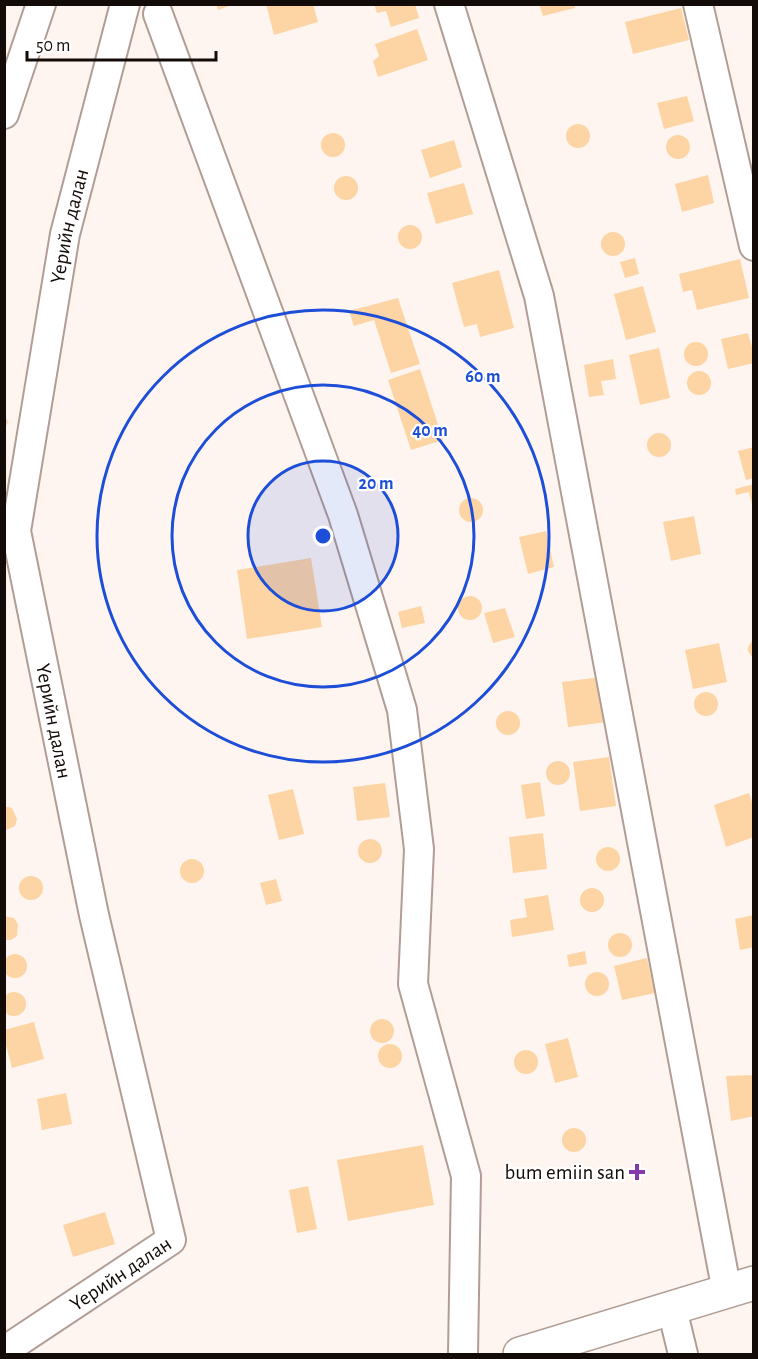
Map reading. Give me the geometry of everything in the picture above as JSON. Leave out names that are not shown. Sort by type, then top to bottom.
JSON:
[{"type":"street","points":[[4,114],[41,4]]},
{"type":"street","name":"Үерийн далан","points":[[4,1351],[171,1240],[94,915],[16,531],[65,234],[125,4]]},
{"type":"street","points":[[449,4],[539,296],[740,1288],[520,1354]]},
{"type":"street","points":[[698,4],[753,246]]},
{"type":"street","points":[[158,14],[343,515],[402,710],[419,849],[413,984],[466,1176],[463,1354]]},
{"type":"street","points":[[672,1309],[684,1354]]},
{"type":"building","points":[[216,4],[232,4],[232,5],[218,10]]},
{"type":"building","points":[[266,4],[313,4],[318,22],[274,35]]},
{"type":"building","points":[[374,4],[415,4],[419,18],[391,27],[386,11],[377,13]]},
{"type":"building","points":[[539,4],[574,4],[575,8],[543,16]]},
{"type":"building","points":[[681,8],[689,40],[633,54],[625,22]]},
{"type":"building","points":[[417,29],[428,60],[378,77],[373,61],[379,56],[375,44]]},
{"type":"building","points":[[687,96],[694,121],[664,129],[657,103]]},
{"type":"building","points":[[578,124],[587,127],[590,136],[587,145],[578,148],[569,145],[566,136],[569,127]]},
{"type":"building","points":[[333,133],[342,136],[345,145],[342,154],[333,157],[324,154],[321,145],[324,136]]},
{"type":"building","points":[[678,135],[687,138],[690,147],[687,156],[678,159],[669,156],[666,147],[669,138]]},
{"type":"building","points":[[454,140],[462,167],[430,178],[421,150]]},
{"type":"building","points":[[708,175],[714,203],[682,212],[675,184]]},
{"type":"building","points":[[346,176],[355,179],[358,188],[355,197],[346,200],[337,197],[334,188],[337,179]]},
{"type":"building","points":[[464,183],[473,214],[436,224],[427,193]]},
{"type":"building","points":[[410,225],[419,228],[422,237],[419,246],[410,249],[401,246],[398,237],[401,228]]},
{"type":"building","points":[[613,232],[622,235],[625,244],[622,253],[613,256],[604,253],[601,244],[604,235]]},
{"type":"building","points":[[635,258],[639,274],[625,278],[620,262]]},
{"type":"building","points":[[740,259],[749,298],[697,310],[692,290],[683,292],[679,274]]},
{"type":"building","points":[[499,270],[514,328],[480,337],[477,324],[464,327],[452,283]]},
{"type":"building","points":[[643,286],[656,332],[626,340],[614,294]]},
{"type":"building","points":[[398,298],[420,364],[391,373],[374,320],[354,326],[349,311]]},
{"type":"building","points":[[748,333],[754,363],[728,369],[721,339]]},
{"type":"building","points":[[696,342],[705,345],[708,354],[705,363],[696,366],[687,363],[684,354],[687,345]]},
{"type":"building","points":[[659,348],[670,398],[640,405],[629,355]]},
{"type":"building","points":[[613,359],[616,379],[601,381],[604,395],[589,397],[584,365]]},
{"type":"building","points":[[420,369],[443,440],[411,450],[388,380]]},
{"type":"building","points":[[699,371],[708,374],[711,383],[708,392],[699,395],[690,392],[687,383],[690,374]]},
{"type":"building","points":[[4,413],[8,422],[4,431]]},
{"type":"building","points":[[659,433],[668,436],[671,445],[668,454],[659,457],[650,454],[647,445],[650,436]]},
{"type":"building","points":[[754,447],[754,478],[746,480],[738,451]]},
{"type":"building","points":[[754,484],[753,509],[749,492],[736,495],[735,489]]},
{"type":"building","points":[[471,498],[480,501],[483,510],[480,519],[471,522],[462,519],[459,510],[462,501]]},
{"type":"building","points":[[694,516],[701,554],[671,561],[663,522]]},
{"type":"building","points":[[546,531],[554,567],[528,574],[519,537]]},
{"type":"building","points":[[311,558],[322,627],[247,639],[237,570]]},
{"type":"building","points":[[470,596],[479,599],[482,608],[479,617],[470,620],[461,617],[458,608],[461,599]]},
{"type":"building","points":[[421,606],[425,623],[402,628],[398,612]]},
{"type":"building","points":[[505,608],[515,637],[493,643],[484,613]]},
{"type":"building","points":[[754,638],[754,660],[748,647]]},
{"type":"building","points":[[719,643],[727,682],[693,689],[685,650]]},
{"type":"building","points":[[601,677],[607,722],[568,727],[562,682]]},
{"type":"building","points":[[706,692],[715,695],[718,704],[715,713],[706,716],[697,713],[694,704],[697,695]]},
{"type":"building","points":[[508,711],[517,714],[520,723],[517,732],[508,735],[499,732],[496,723],[499,714]]},
{"type":"building","points":[[609,757],[616,806],[580,811],[573,762]]},
{"type":"building","points":[[558,761],[567,764],[570,773],[567,782],[558,785],[549,782],[546,773],[549,764]]},
{"type":"building","points":[[540,782],[545,816],[526,819],[521,785]]},
{"type":"building","points":[[385,783],[390,817],[357,821],[353,787]]},
{"type":"building","points":[[293,789],[304,834],[279,840],[268,795]]},
{"type":"building","points":[[749,793],[754,808],[754,837],[726,847],[714,805]]},
{"type":"building","points":[[4,806],[12,808],[17,819],[15,826],[4,831]]},
{"type":"building","points":[[543,833],[547,869],[513,873],[509,837]]},
{"type":"building","points":[[370,839],[379,842],[382,851],[379,860],[370,863],[361,860],[358,851],[361,842]]},
{"type":"building","points":[[608,847],[617,850],[620,859],[617,868],[608,871],[599,868],[596,859],[599,850]]},
{"type":"building","points":[[192,859],[201,862],[204,871],[201,880],[192,883],[183,880],[180,871],[183,862]]},
{"type":"building","points":[[31,876],[40,879],[43,888],[40,897],[31,900],[22,897],[19,888],[22,879]]},
{"type":"building","points":[[276,879],[282,901],[266,905],[260,883]]},
{"type":"building","points":[[592,888],[601,891],[604,900],[601,909],[592,912],[583,909],[580,900],[583,891]]},
{"type":"building","points":[[548,895],[554,930],[512,937],[510,920],[527,917],[524,899]]},
{"type":"building","points":[[754,915],[754,947],[740,950],[735,919]]},
{"type":"building","points":[[4,916],[14,918],[18,924],[17,936],[11,940],[4,940]]},
{"type":"building","points":[[620,933],[629,936],[632,945],[629,954],[620,957],[611,954],[608,945],[611,936]]},
{"type":"building","points":[[585,951],[587,964],[569,967],[567,955]]},
{"type":"building","points":[[15,954],[24,957],[27,966],[24,975],[15,978],[6,975],[3,966],[6,957]]},
{"type":"building","points":[[647,958],[655,993],[622,1000],[614,966]]},
{"type":"building","points":[[597,972],[606,975],[609,984],[606,993],[597,996],[588,993],[585,984],[588,975]]},
{"type":"building","points":[[14,992],[19,993],[25,999],[25,1009],[19,1015],[14,1016],[9,1015],[3,1009],[2,1004],[3,999],[9,993]]},
{"type":"building","points":[[382,1019],[391,1022],[394,1031],[391,1040],[382,1043],[373,1040],[370,1031],[373,1022]]},
{"type":"building","points":[[34,1022],[44,1059],[12,1068],[4,1030]]},
{"type":"building","points":[[568,1038],[578,1077],[555,1083],[545,1044]]},
{"type":"building","points":[[390,1044],[399,1047],[402,1056],[399,1065],[390,1068],[381,1065],[378,1056],[381,1047]]},
{"type":"building","points":[[526,1050],[535,1053],[538,1062],[535,1071],[526,1074],[517,1071],[514,1062],[517,1053]]},
{"type":"building","points":[[754,1075],[754,1116],[731,1121],[726,1076]]},
{"type":"building","points":[[66,1093],[72,1124],[42,1130],[37,1099]]},
{"type":"building","points":[[574,1128],[583,1131],[586,1140],[583,1149],[574,1152],[565,1149],[562,1140],[565,1131]]},
{"type":"building","points":[[423,1145],[434,1205],[348,1221],[337,1160]]},
{"type":"building","points":[[308,1186],[317,1229],[297,1233],[289,1190]]},
{"type":"building","points":[[105,1212],[115,1244],[73,1257],[63,1225]]},
{"type":"place","name":"bum emiin san","points":[[637,1172]]}]
